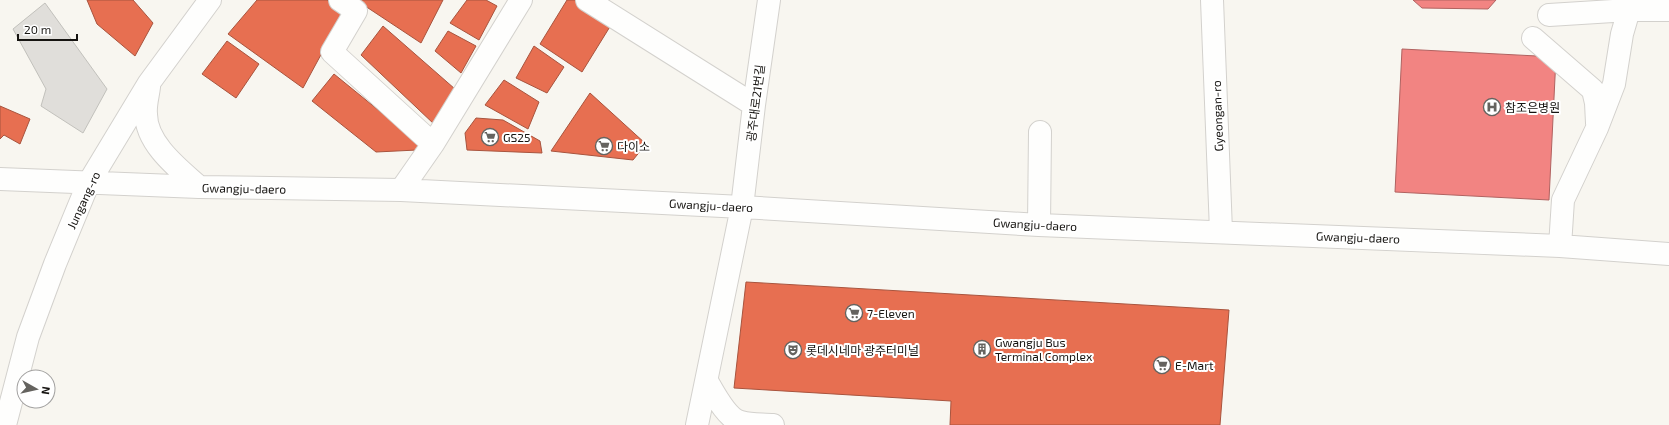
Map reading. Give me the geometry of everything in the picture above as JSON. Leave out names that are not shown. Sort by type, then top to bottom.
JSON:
[{"type":"street","name":"Jungang-ro","points":[[5,425],[28,337],[55,264],[88,184],[149,83],[210,0]]},
{"type":"street","points":[[340,0],[356,11],[332,52],[433,144]]},
{"type":"street","points":[[400,190],[433,144],[521,0]]},
{"type":"street","points":[[587,0],[754,105]]},
{"type":"street","name":"광주대로21번길","points":[[697,425],[742,207],[754,105],[769,0]]},
{"type":"street","name":"Gyeongan-ro","points":[[1212,0],[1221,231]]},
{"type":"street","points":[[1550,15],[1633,5],[1669,10]]},
{"type":"street","points":[[1560,246],[1563,200],[1597,128],[1614,84],[1617,59],[1633,5]]},
{"type":"street","points":[[1534,38],[1593,90],[1596,103],[1597,128]]},
{"type":"street","points":[[149,83],[146,116],[153,138],[168,159],[199,187]]},
{"type":"street","points":[[1039,225],[1040,132]]},
{"type":"street","name":"Gwangju-daero","points":[[4,179],[88,184],[400,190],[742,207],[1039,225],[1221,231],[1560,246],[1669,254]]},
{"type":"street","points":[[707,381],[720,403],[731,416],[740,422],[773,425]]},
{"type":"building: 상업","points":[[87,0],[133,0],[153,23],[135,56],[97,24]]},
{"type":"building: 상업","points":[[257,0],[327,0],[344,12],[303,88],[228,34]]},
{"type":"building: 상업","points":[[356,0],[443,0],[421,43]]},
{"type":"building: 상업","points":[[467,0],[486,0],[497,6],[479,40],[450,23]]},
{"type":"building: 상업","points":[[567,0],[575,0],[611,25],[582,72],[540,44]]},
{"type":"building: 상업","points":[[383,26],[455,89],[435,125],[361,55]]},
{"type":"building: 상업","points":[[448,31],[476,46],[461,73],[435,51]]},
{"type":"building: 상업","points":[[227,41],[259,64],[236,98],[202,74]]},
{"type":"building: 상업","points":[[534,46],[564,67],[547,93],[516,78]]},
{"type":"building: 상업","points":[[334,74],[420,144],[417,150],[376,152],[312,101]]},
{"type":"building: 상업","points":[[504,80],[539,102],[528,129],[485,105]]},
{"type":"building: 상업","points":[[590,93],[646,144],[633,160],[551,151]]},
{"type":"building: 상업","points":[[0,106],[30,119],[20,144],[4,135],[0,139]]},
{"type":"building: 상업","points":[[476,118],[503,120],[540,141],[542,153],[467,150],[465,133]]},
{"type":"building: 상업","name":"Gwangju Bus Terminal Complex","points":[[746,282],[1229,310],[1220,425],[950,425],[951,401],[734,388]]},
{"type":"building: 의료","points":[[1413,0],[1496,0],[1488,9],[1422,8]]},
{"type":"building: 의료","name":"참조은병원","points":[[1402,49],[1556,57],[1549,200],[1395,192]]},
{"type":"building: 기타","points":[[45,3],[107,89],[83,133],[41,106],[46,89],[13,29]]},
{"type":"place","name":"참조은병원","points":[[1492,107]]},
{"type":"place","name":"GS25","points":[[490,137]]},
{"type":"place","name":"다이소","points":[[604,146]]},
{"type":"place","name":"7-Eleven","points":[[854,313]]},
{"type":"place","name":"Gwangju Bus Terminal Complex","points":[[982,349]]},
{"type":"place","name":"롯데시네마 광주터미널","points":[[793,350]]},
{"type":"place","name":"E-Mart","points":[[1162,365]]}]
